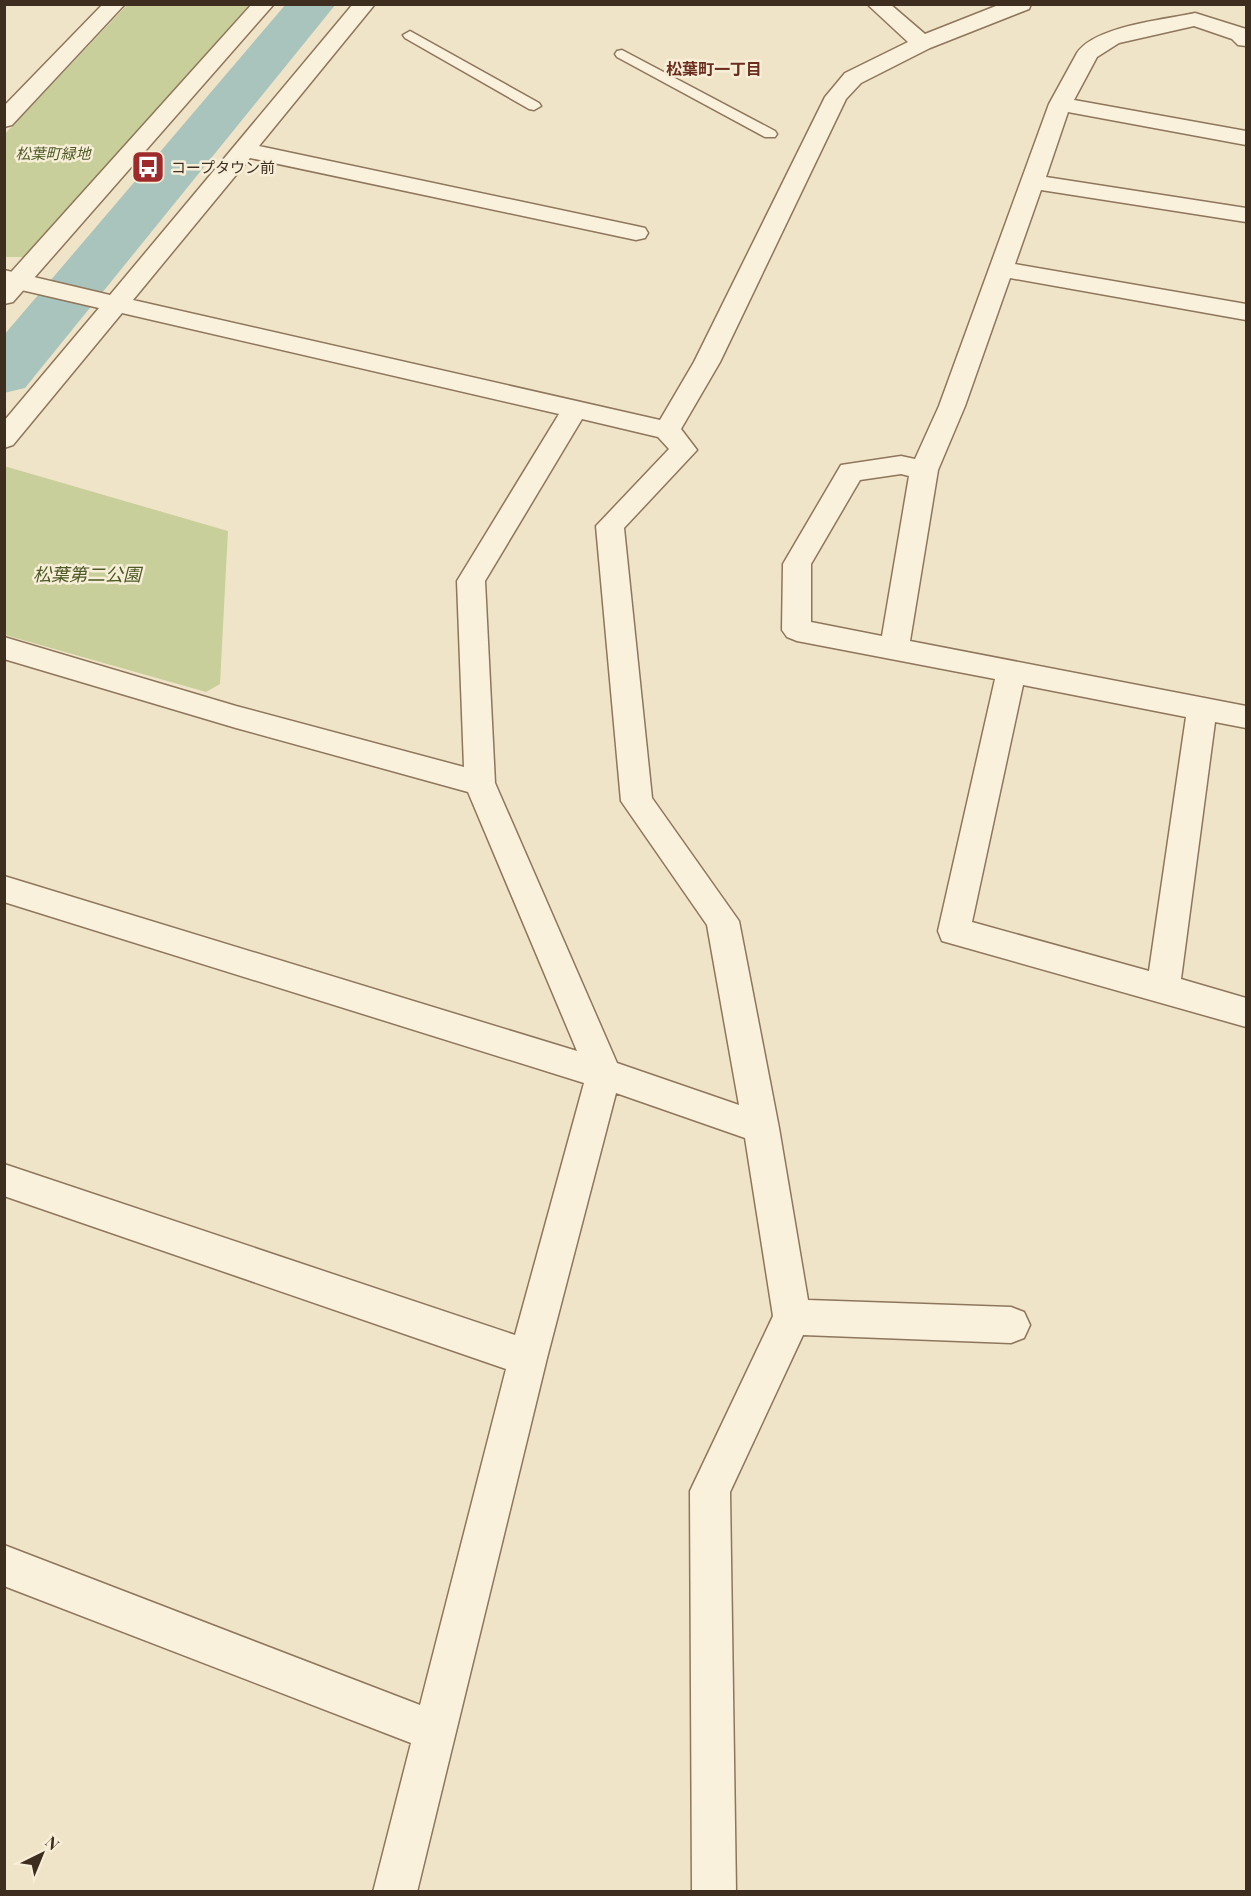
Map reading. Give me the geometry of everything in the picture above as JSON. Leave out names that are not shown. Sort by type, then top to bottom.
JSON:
[{"type":"street","points":[[4,120],[115,4]]},
{"type":"street","points":[[9,285],[264,4]]},
{"type":"street","points":[[4,440],[108,303],[245,150],[364,4]]},
{"type":"street","points":[[877,4],[922,43]]},
{"type":"street","points":[[667,430],[707,362],[836,97],[853,78],[922,43],[1021,4]]},
{"type":"street","points":[[894,649],[924,470],[952,406],[1060,104],[1088,53],[1112,38],[1195,19],[1240,34],[1246,40]]},
{"type":"street","points":[[1060,104],[1246,138]]},
{"type":"street","points":[[245,150],[636,233]]},
{"type":"street","points":[[1034,182],[1246,215]]},
{"type":"street","points":[[1001,269],[1246,312]]},
{"type":"street","points":[[9,285],[45,288],[667,430],[684,450],[610,526],[637,801],[723,921],[761,1128],[792,1317],[710,1491],[714,1892]]},
{"type":"street","points":[[395,1892],[528,1358],[604,1074],[480,783],[471,581],[574,410]]},
{"type":"street","points":[[924,470],[901,465],[851,472],[797,564],[797,630],[1246,717]]},
{"type":"street","points":[[4,648],[236,717],[480,783]]},
{"type":"street","points":[[1011,672],[954,931],[1246,1013]]},
{"type":"street","points":[[1163,988],[1202,708]]},
{"type":"street","points":[[4,889],[604,1074],[761,1128]]},
{"type":"street","points":[[4,1180],[528,1358]]},
{"type":"street","points":[[792,1317],[1011,1324]]},
{"type":"street","points":[[4,1565],[436,1732]]},
{"type":"lane","points":[[410,35],[534,106]]},
{"type":"lane","points":[[622,54],[770,134]]},
{"type":"green space","name":"松葉町緑地","points":[[127,5],[249,5],[26,257],[5,257],[4,135]]},
{"type":"green space","name":"松葉第二公園","points":[[4,466],[228,531],[220,684],[206,692],[5,635]]},
{"type":"waterway","points":[[4,374],[312,4]]},
{"type":"place","name":"コープタウン前","points":[[148,167]]},
{"type":"district","name":"松葉町一丁目","points":[[714,68]]}]
